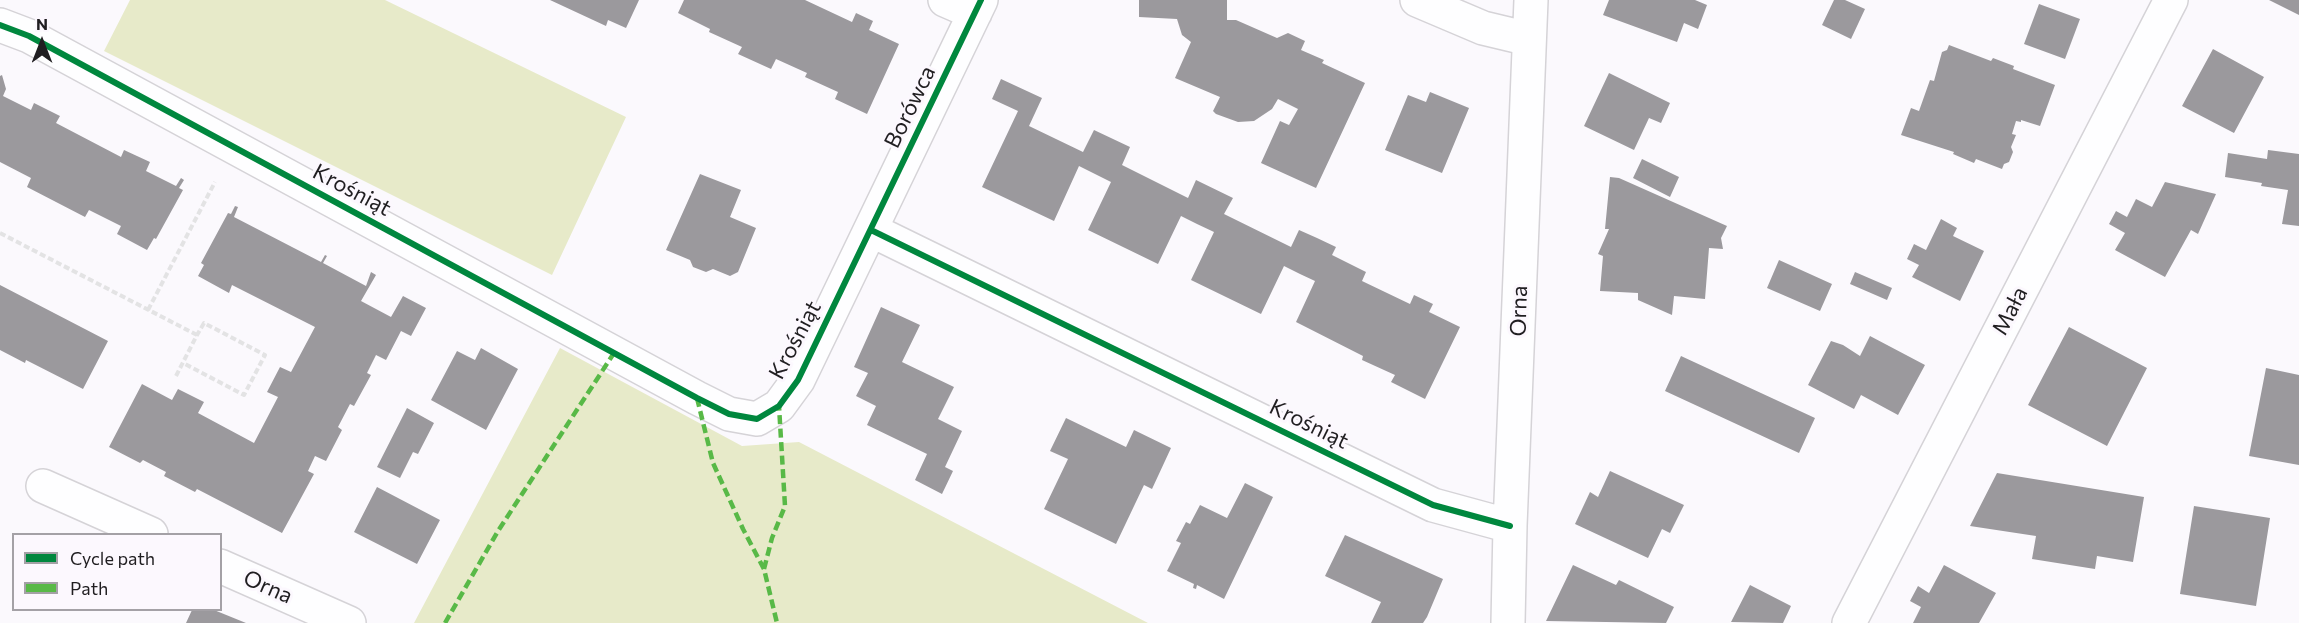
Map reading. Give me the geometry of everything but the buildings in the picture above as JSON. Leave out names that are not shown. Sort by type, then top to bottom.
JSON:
[{"type":"street","name":"Borówca","points":[[871,230],[978,7],[945,0]]},
{"type":"street","points":[[1417,0],[1483,28],[1529,39]]},
{"type":"street","name":"Orna","points":[[1508,623],[1531,0]]},
{"type":"street","name":"Mała","points":[[1849,623],[2171,0]]},
{"type":"street","name":"Krośniąt","points":[[0,25],[29,36],[729,414],[757,419],[779,406],[798,380],[871,230],[1433,505],[1510,526]]},
{"type":"street","points":[[43,486],[149,533]]},
{"type":"street","name":"Orna","points":[[222,567],[349,623]]},
{"type":"path","points":[[148,310],[234,147]]},
{"type":"path","points":[[0,233],[197,335]]},
{"type":"path","points":[[176,376],[204,323],[265,355],[244,395],[183,363]]},
{"type":"green space","points":[[130,0],[385,0],[626,117],[552,275],[104,51]]},
{"type":"green space","points":[[560,348],[742,446],[799,442],[1148,623],[414,623]]},
{"type":"marked path","points":[[445,623],[498,531],[614,353]]},
{"type":"marked path","points":[[697,398],[713,463],[764,569],[777,623]]},
{"type":"marked path","points":[[764,569],[772,538],[785,506],[779,406]]},
{"type":"cycle path","points":[[0,25],[29,36],[697,398],[729,414],[757,419],[779,406],[798,380],[981,0]]},
{"type":"cycle path","points":[[871,230],[1433,505],[1510,526]]}]
